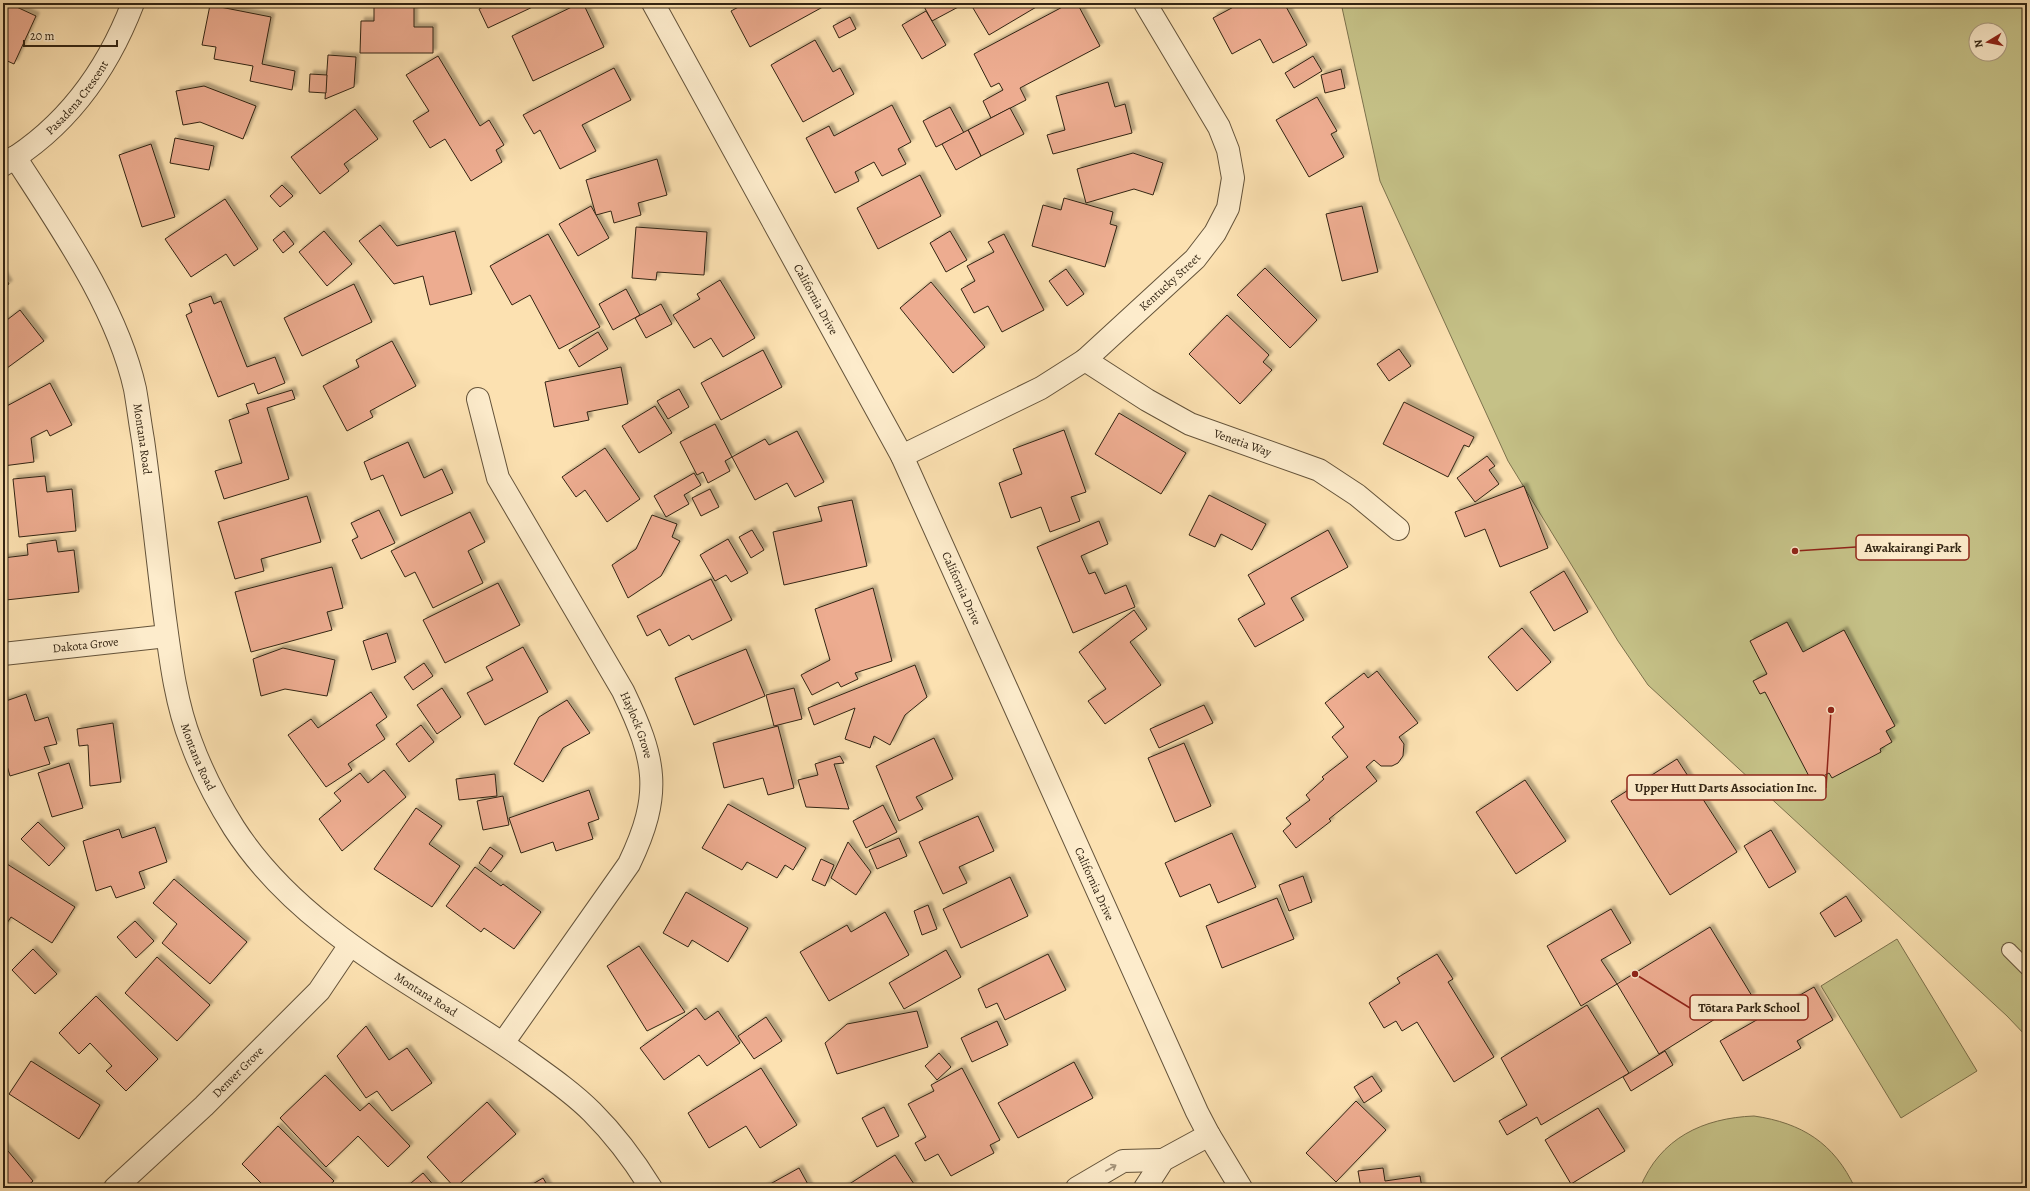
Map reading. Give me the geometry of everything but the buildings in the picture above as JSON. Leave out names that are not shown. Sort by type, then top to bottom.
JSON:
[{"type":"street","name":"Pasadena Crescent","points":[[9,161],[42,137],[86,92],[108,59],[122,31],[133,3]]},
{"type":"street","name":"California Drive","points":[[653,3],[902,456],[1209,1134],[1241,1188]]},
{"type":"street","name":"Kentucky Street","points":[[902,456],[1041,388],[1085,360],[1195,259],[1216,233],[1228,208],[1233,178],[1228,150],[1219,127],[1145,3]]},
{"type":"street","name":"Montana Road","points":[[9,161],[90,280],[117,332],[135,388],[146,460],[167,636],[177,696],[190,741],[208,781],[235,829],[264,867],[300,904],[350,945],[503,1043],[559,1084],[592,1112],[616,1140],[651,1188]]},
{"type":"street","name":"Venetia Way","points":[[1085,360],[1147,400],[1190,424],[1319,470],[1356,496],[1398,529]]},
{"type":"street","name":"Haylock Grove","points":[[478,399],[498,478],[623,690],[639,724],[648,751],[652,779],[650,810],[641,838],[629,864],[503,1043]]},
{"type":"street","name":"Dakota Grove","points":[[3,654],[167,636]]},
{"type":"street","name":"Denver Grove","points":[[115,1188],[204,1106],[319,991],[350,945]]},
{"type":"street","points":[[1145,1188],[1163,1160],[1209,1134]]},
{"type":"street","points":[[1077,1188],[1123,1161],[1163,1160]]},
{"type":"lane","points":[[2009,950],[2027,968]]},
{"type":"shaded area","points":[[1341,3],[2027,3],[2027,1037],[2007,1016],[1648,685],[1618,641],[1508,461],[1380,181]]},
{"type":"shaded area","points":[[1897,939],[1977,1071],[1901,1118],[1821,986]]},
{"type":"shaded area","points":[[1754,1116],[1787,1124],[1802,1130],[1815,1138],[1837,1159],[1847,1172],[1855,1188],[1640,1188],[1659,1156],[1671,1144],[1685,1134],[1701,1126],[1717,1121]]},
{"type":"place","name":"Awakairangi Park","points":[[1795,551]]},
{"type":"place","name":"Upper Hutt Darts Association Inc.","points":[[1831,710]]},
{"type":"place","name":"Tōtara Park School","points":[[1635,974]]}]
